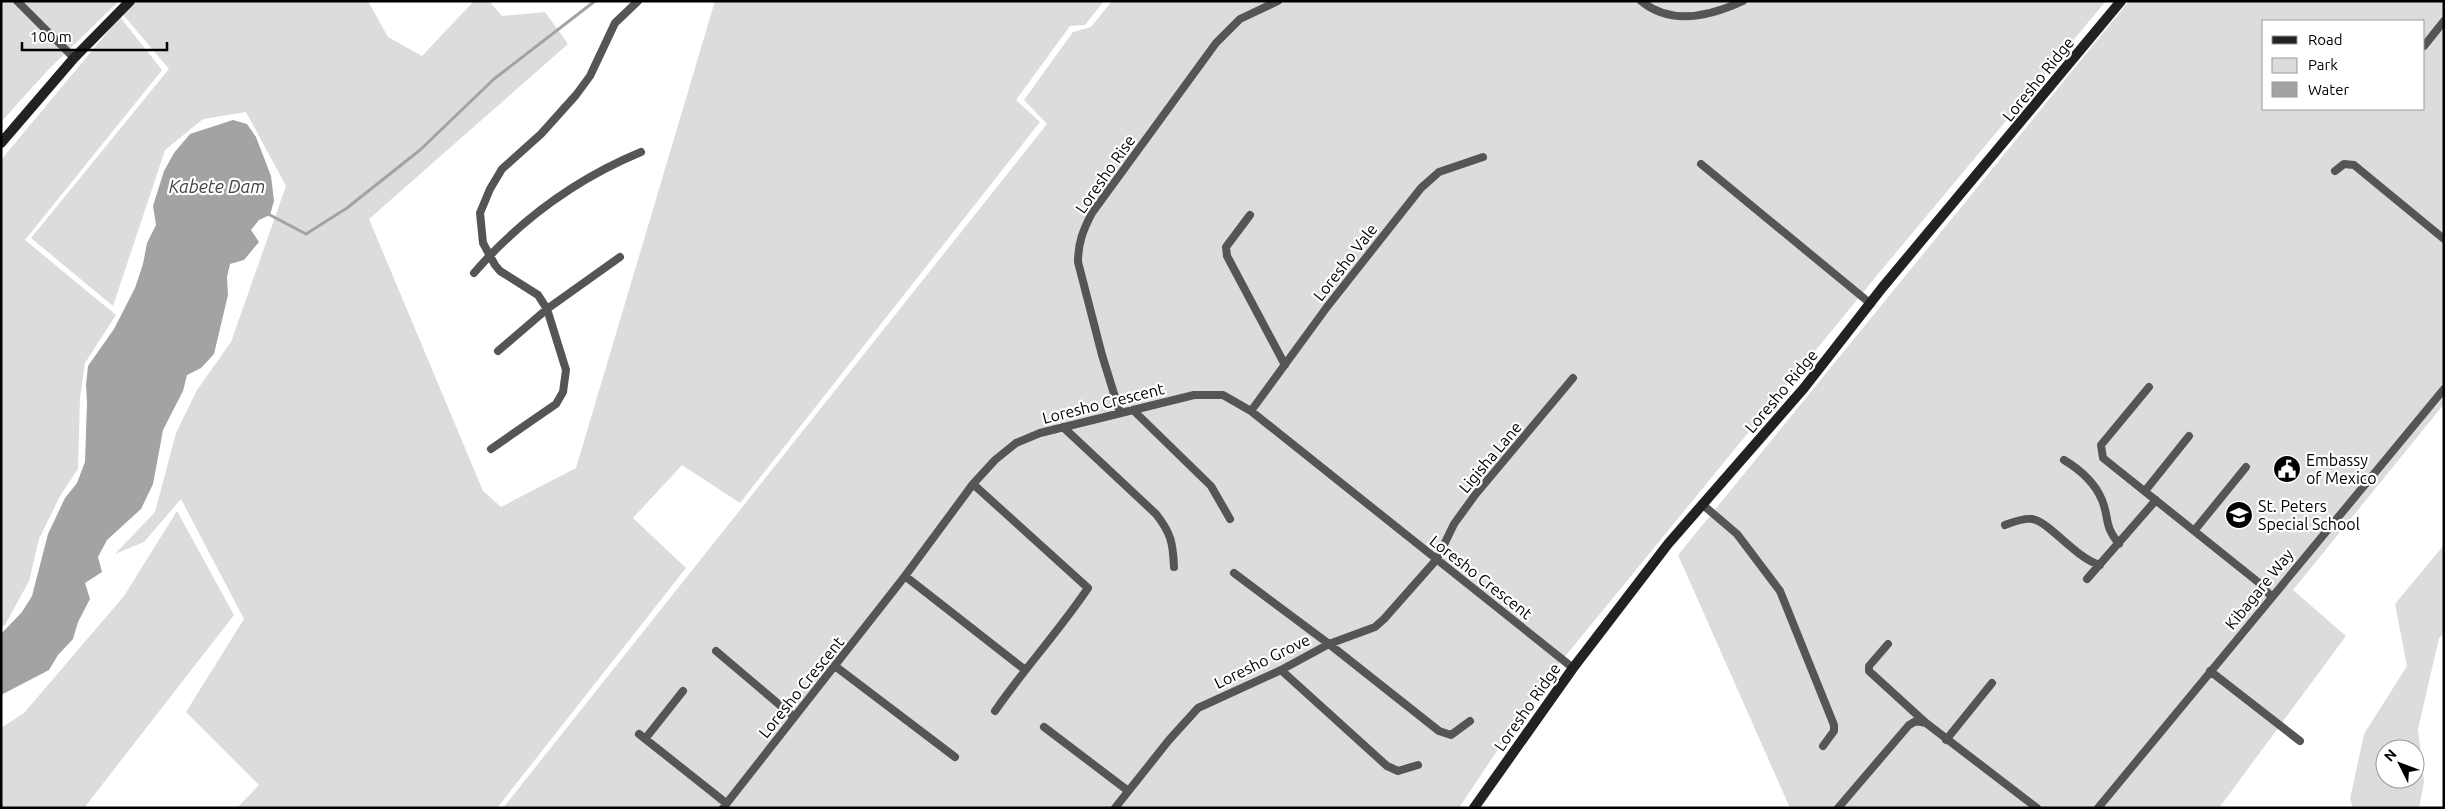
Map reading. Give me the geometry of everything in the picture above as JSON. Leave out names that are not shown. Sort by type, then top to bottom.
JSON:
[{"type":"main road","points":[[2,141],[74,58],[130,1]]},
{"type":"main road","name":"Loresho Ridge","points":[[1474,808],[1573,668],[1668,544],[1804,388],[2121,1]]},
{"type":"street","points":[[17,1],[74,58]]},
{"type":"street","points":[[491,449],[556,404],[562,392],[566,370],[547,309],[538,295],[500,271],[483,243],[480,213],[490,189],[511,159],[541,134],[576,95],[590,76],[615,23],[638,1]]},
{"type":"street","name":"Loresho Rise","points":[[1120,413],[1102,355],[1078,262],[1081,234],[1092,213],[1216,43],[1240,19],[1278,1]]},
{"type":"street","points":[[1641,1],[1649,8],[1663,13],[1702,17],[1719,12],[1743,1]]},
{"type":"street","points":[[2425,45],[2444,21]]},
{"type":"street","points":[[474,273],[490,254],[538,212],[571,188],[612,164],[641,152]]},
{"type":"street","name":"Loresho Vale","points":[[1252,411],[1327,308],[1431,177],[1439,172],[1483,157]]},
{"type":"street","points":[[1701,164],[1871,304]]},
{"type":"street","points":[[2335,171],[2344,164],[2354,165],[2444,239]]},
{"type":"street","points":[[1250,215],[1226,247],[1227,256],[1286,365]]},
{"type":"street","points":[[498,351],[547,309],[620,257]]},
{"type":"street","name":"Ligisha Lane","points":[[1437,559],[1454,524],[1475,495],[1574,378]]},
{"type":"street","points":[[2149,387],[2105,439],[2100,450],[2103,458],[2258,582],[2271,596]]},
{"type":"street","name":"Kibagare Way","points":[[2098,808],[2271,596],[2444,389]]},
{"type":"street","name":"Loresho Crescent","points":[[724,806],[905,576],[973,484],[995,460],[1016,442],[1040,433],[1180,397],[1223,395],[1252,411],[1573,668]]},
{"type":"street","points":[[1133,410],[1211,486],[1230,519]]},
{"type":"street","points":[[1063,427],[1156,514],[1168,529],[1173,546],[1174,567]]},
{"type":"street","points":[[2145,491],[2189,436]]},
{"type":"street","points":[[2064,460],[2081,471],[2102,499],[2108,530],[2119,544]]},
{"type":"street","points":[[2194,531],[2246,467]]},
{"type":"street","points":[[973,484],[1088,588],[1024,669],[995,712]]},
{"type":"street","points":[[2087,579],[2156,500]]},
{"type":"street","points":[[1703,505],[1737,534],[1780,590],[1834,725],[1834,731],[1823,746]]},
{"type":"street","points":[[2005,525],[2022,520],[2036,520],[2087,561],[2100,564]]},
{"type":"street","name":"Loresho Grove","points":[[1114,808],[1127,790],[1198,708],[1281,670],[1329,644],[1375,627],[1437,559]]},
{"type":"street","points":[[1234,573],[1329,644],[1439,731],[1451,735],[1470,721]]},
{"type":"street","points":[[905,576],[1024,669]]},
{"type":"street","points":[[1888,644],[1869,666],[1868,671],[1946,740],[1988,769],[2037,808]]},
{"type":"street","points":[[716,651],[794,717]]},
{"type":"street","points":[[835,666],[955,756]]},
{"type":"street","points":[[1281,670],[1387,766],[1398,771],[1418,764]]},
{"type":"street","points":[[2210,671],[2300,741]]},
{"type":"street","points":[[1946,740],[1992,683]]},
{"type":"street","points":[[683,691],[642,736],[724,806]]},
{"type":"street","points":[[1838,808],[1909,725],[1916,721],[1926,723]]},
{"type":"street","points":[[1044,727],[1127,790]]},
{"type":"green space","points":[[1,1],[119,1],[48,70],[1,122]]},
{"type":"green space","points":[[135,1],[368,1],[388,37],[422,56],[474,1],[489,1],[502,16],[545,12],[568,44],[369,219],[483,491],[501,507],[576,468],[715,1],[1104,1],[1085,25],[1070,26],[1016,100],[1040,122],[740,503],[682,465],[633,518],[686,568],[497,808],[237,808],[259,785],[186,712],[244,619],[181,499],[144,542],[115,554],[155,512],[176,433],[197,390],[231,342],[286,186],[246,112],[203,119],[165,150],[113,306],[31,238],[169,69],[120,11]]},
{"type":"green space","points":[[1112,1],[2106,1],[1874,279],[1536,692],[1459,808],[503,808],[1047,124],[1024,100],[1073,32],[1091,27]]},
{"type":"green space","points":[[2129,1],[2444,1],[2444,404],[2293,590],[2346,636],[2219,808],[1790,808],[1678,555]]},
{"type":"green space","points":[[120,17],[162,70],[25,240],[116,315],[85,363],[80,398],[78,469],[60,496],[39,539],[29,581],[5,625],[1,627],[1,160]]},
{"type":"green space","points":[[177,511],[234,615],[84,808],[1,808],[1,728],[24,713],[124,596]]},
{"type":"green space","points":[[2444,545],[2444,633],[2439,638],[2418,729],[2419,739],[2375,739],[2375,789],[2423,789],[2419,808],[2353,808],[2350,799],[2364,734],[2407,666],[2395,604]]},
{"type":"water","name":"Kabete Dam","points":[[233,120],[247,124],[256,137],[271,176],[274,201],[270,215],[259,220],[251,230],[259,242],[244,260],[230,264],[227,277],[228,295],[214,354],[201,368],[187,375],[183,391],[163,430],[153,484],[141,509],[107,540],[98,557],[102,572],[85,583],[90,599],[78,622],[73,639],[58,655],[49,670],[1,695],[1,634],[22,612],[32,596],[48,534],[65,498],[77,483],[85,462],[88,366],[114,329],[135,288],[143,264],[147,243],[156,225],[153,206],[164,171],[174,153],[190,134]]},
{"type":"waterway","points":[[270,215],[306,234],[347,208],[420,150],[494,79],[595,1]]},
{"type":"place","name":"Embassy of Mexico","points":[[2287,469]]},
{"type":"place","name":"St. Peters Special School","points":[[2239,515]]}]
